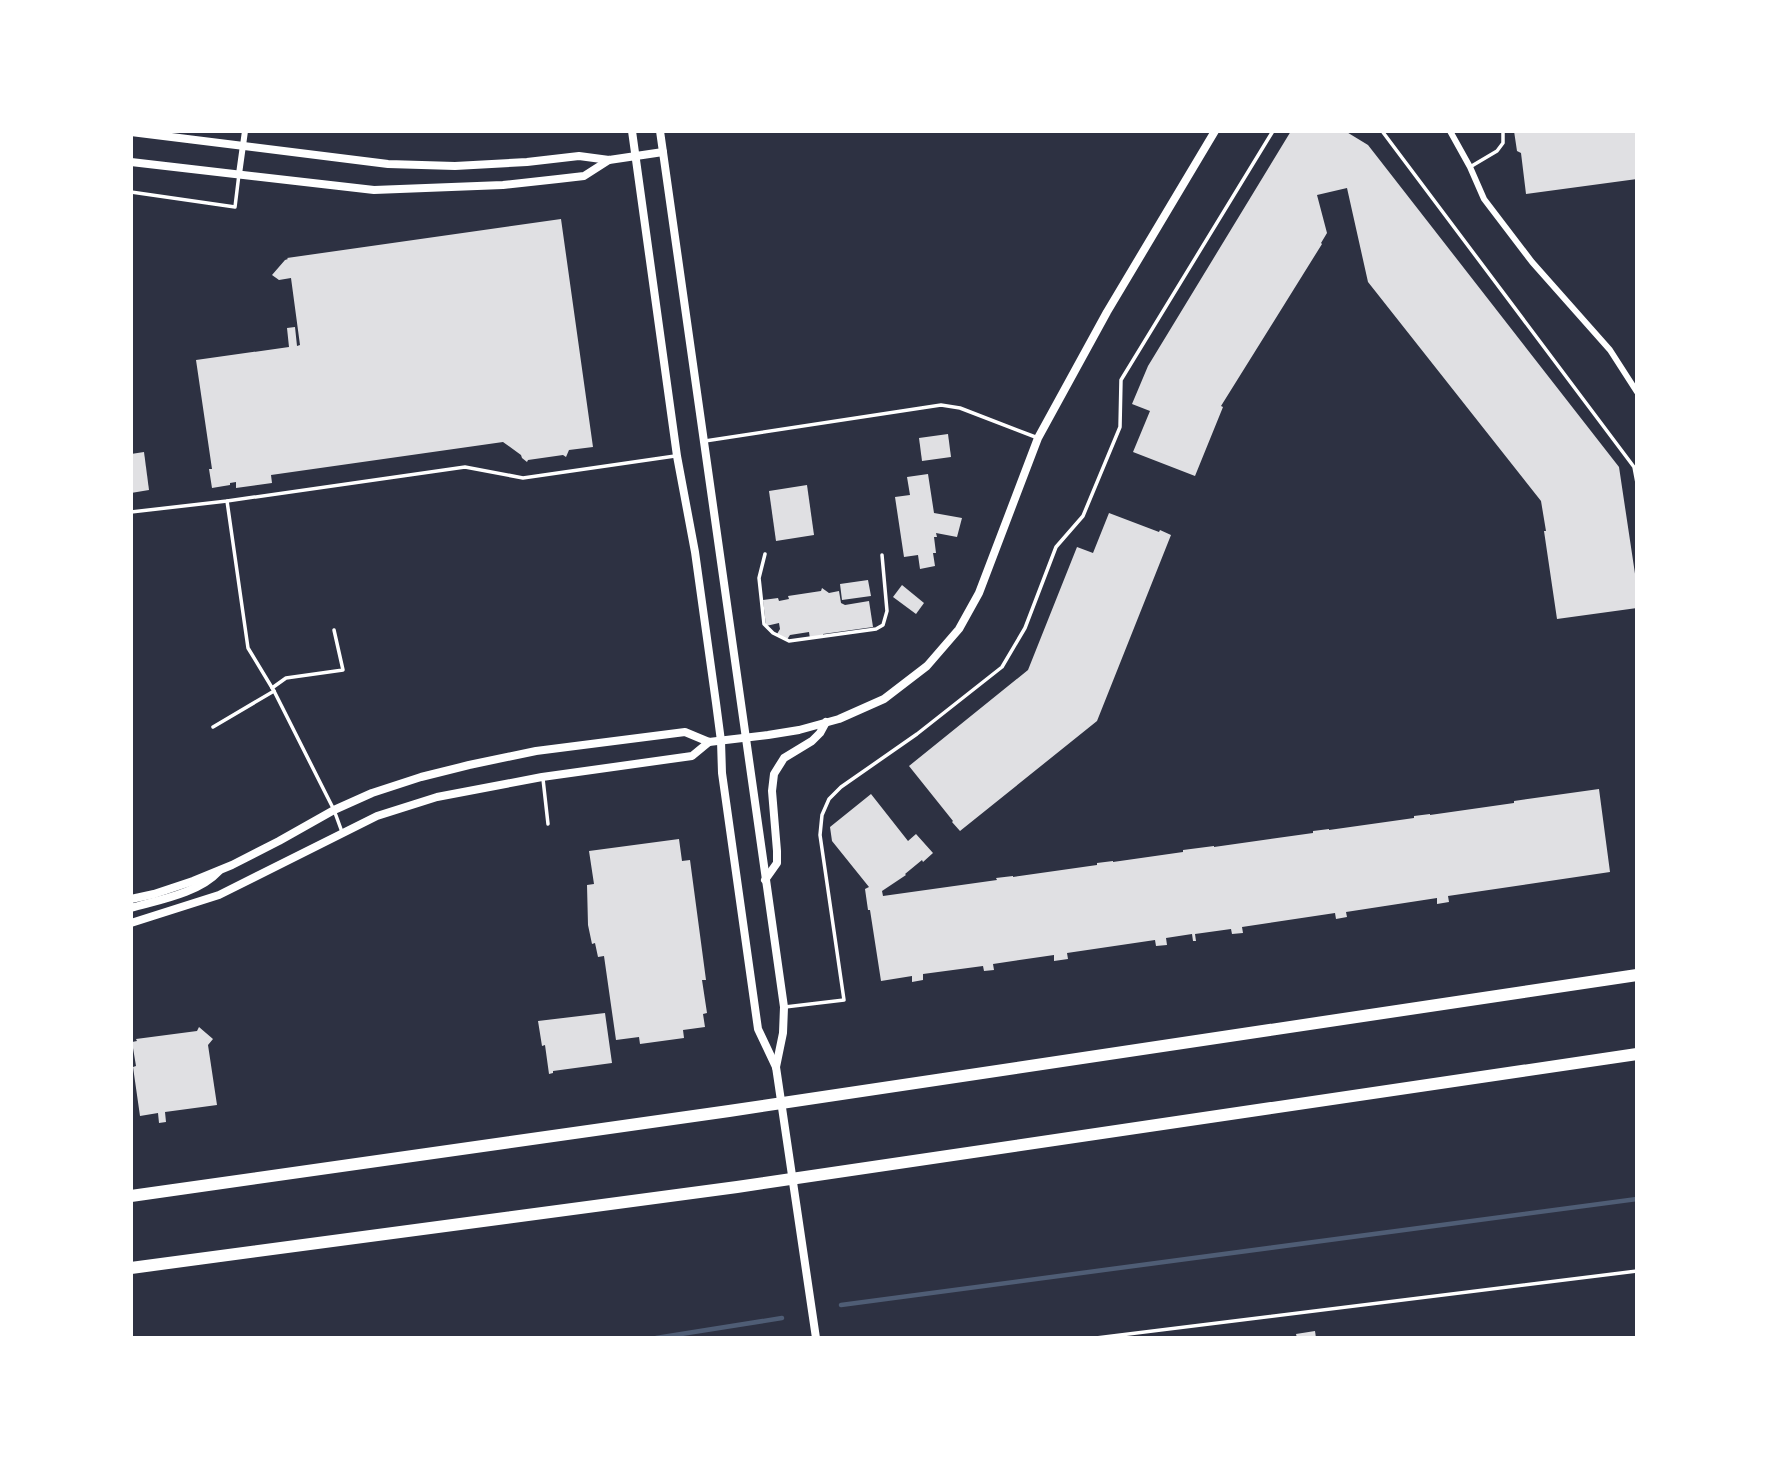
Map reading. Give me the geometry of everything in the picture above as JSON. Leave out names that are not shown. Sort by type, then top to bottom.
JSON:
[{"type":"highway","points":[[131,1196],[729,1111],[1637,975]]},
{"type":"highway","points":[[131,1268],[737,1187],[1637,1054]]},
{"type":"street","points":[[239,174],[245,131]]},
{"type":"street","points":[[632,131],[677,456],[695,552],[758,1029],[776,1067],[816,1338]]},
{"type":"street","points":[[660,131],[784,1007],[783,1033],[776,1067]]},
{"type":"street","points":[[131,899],[193,881],[279,841],[334,810],[372,793],[421,777],[536,751],[685,732],[709,742],[799,730],[838,719],[884,699],[927,666],[959,629],[979,593],[1038,438],[1107,312],[1215,131]]},
{"type":"street","points":[[1450,131],[1484,199],[1532,262],[1610,350],[1637,392]]},
{"type":"street","points":[[131,132],[388,164],[456,166],[579,156],[609,160],[663,152]]},
{"type":"street","points":[[131,162],[374,190],[503,185],[584,176],[609,160]]},
{"type":"street","points":[[765,880],[777,863],[772,791],[774,774],[784,758],[812,741],[826,722]]},
{"type":"street","points":[[131,923],[219,895],[377,816],[437,797],[542,777],[692,756],[709,742]]},
{"type":"street","points":[[131,908],[210,881],[221,869]]},
{"type":"lane","points":[[784,1007],[844,1000],[820,835],[821,815],[829,799],[841,787],[917,734],[1002,667],[1025,628],[1056,547],[1083,516],[1120,427],[1121,380],[1273,131]]},
{"type":"lane","points":[[1382,131],[1634,467],[1637,482]]},
{"type":"lane","points":[[1470,167],[1497,151],[1503,143],[1503,131]]},
{"type":"lane","points":[[131,192],[235,207],[239,174]]},
{"type":"lane","points":[[703,442],[941,405],[960,408],[1038,438]]},
{"type":"lane","points":[[131,512],[464,467],[523,478],[677,456]]},
{"type":"lane","points":[[226,501],[248,648],[273,690],[334,810],[342,832]]},
{"type":"lane","points":[[765,554],[759,578],[764,624],[789,641],[876,629],[883,625],[887,611],[881,555]]},
{"type":"lane","points":[[213,727],[273,690],[286,678],[343,670],[334,630]]},
{"type":"lane","points":[[542,777],[548,824]]},
{"type":"lane","points":[[1096,1338],[1637,1271]]},
{"type":"building","points":[[1291,131],[1345,131],[1368,145],[1619,467],[1637,587],[1637,608],[1557,619],[1541,501],[1368,282],[1347,188],[1317,195],[1327,233],[1221,406],[1223,407],[1195,476],[1133,452],[1150,411],[1132,404],[1148,366]]},
{"type":"building","points":[[1514,131],[1637,131],[1637,179],[1526,194],[1521,153],[1517,151]]},
{"type":"building","points":[[561,219],[593,447],[569,450],[566,457],[563,455],[527,462],[503,442],[271,475],[272,483],[236,488],[236,482],[212,488],[209,469],[212,469],[196,360],[289,347],[287,328],[295,327],[297,346],[300,345],[291,278],[279,280],[272,275],[287,258]]},
{"type":"building","points":[[948,434],[951,457],[922,461],[919,438]]},
{"type":"building","points":[[144,452],[149,490],[131,493],[131,454]]},
{"type":"building","points":[[928,474],[934,513],[962,518],[957,537],[936,533],[936,553],[933,553],[935,566],[920,569],[918,555],[904,557],[895,497],[910,495],[907,477]]},
{"type":"building","points":[[807,485],[814,535],[776,541],[769,491]]},
{"type":"building","points":[[1109,513],[1171,535],[1097,721],[960,831],[909,766],[1028,670],[1077,547],[1093,553]]},
{"type":"building","points":[[868,580],[871,596],[842,600],[840,584]]},
{"type":"building","points":[[902,585],[924,603],[916,614],[893,597]]},
{"type":"building","points":[[822,588],[829,593],[839,591],[841,603],[845,605],[869,601],[873,627],[823,634],[823,637],[810,639],[809,632],[790,635],[786,641],[777,634],[779,623],[766,626],[763,600],[789,599],[788,596],[821,591]]},
{"type":"building","points":[[1599,789],[1610,872],[1448,896],[1449,902],[1437,904],[1437,898],[1346,912],[1347,917],[1336,919],[1335,913],[1242,927],[1243,933],[1232,934],[1231,929],[1195,934],[1196,941],[1193,941],[1192,934],[1166,938],[1167,945],[1156,946],[1155,940],[1067,953],[1068,959],[1054,961],[1054,955],[993,964],[994,970],[984,971],[983,966],[923,974],[923,980],[912,982],[912,976],[881,981],[865,889],[869,887],[832,841],[830,827],[871,794],[908,841],[916,834],[933,853],[882,891],[883,896]]},
{"type":"building","points":[[679,839],[682,861],[690,860],[706,980],[702,980],[707,1013],[703,1014],[705,1027],[683,1030],[684,1038],[640,1044],[639,1037],[616,1040],[604,956],[598,957],[588,925],[587,885],[594,884],[589,851]]},
{"type":"building","points":[[605,1013],[612,1063],[553,1071],[549,1074],[538,1021]]},
{"type":"building","points":[[199,1027],[213,1039],[208,1045],[217,1105],[165,1112],[166,1122],[159,1123],[158,1113],[140,1116],[132,1042],[137,1041],[136,1039],[197,1031]]},
{"type":"building","points":[[1315,1331],[1316,1338],[1297,1338],[1296,1334]]},
{"type":"waterway","points":[[841,1305],[1637,1199]]},
{"type":"waterway","points":[[656,1338],[782,1318]]}]
